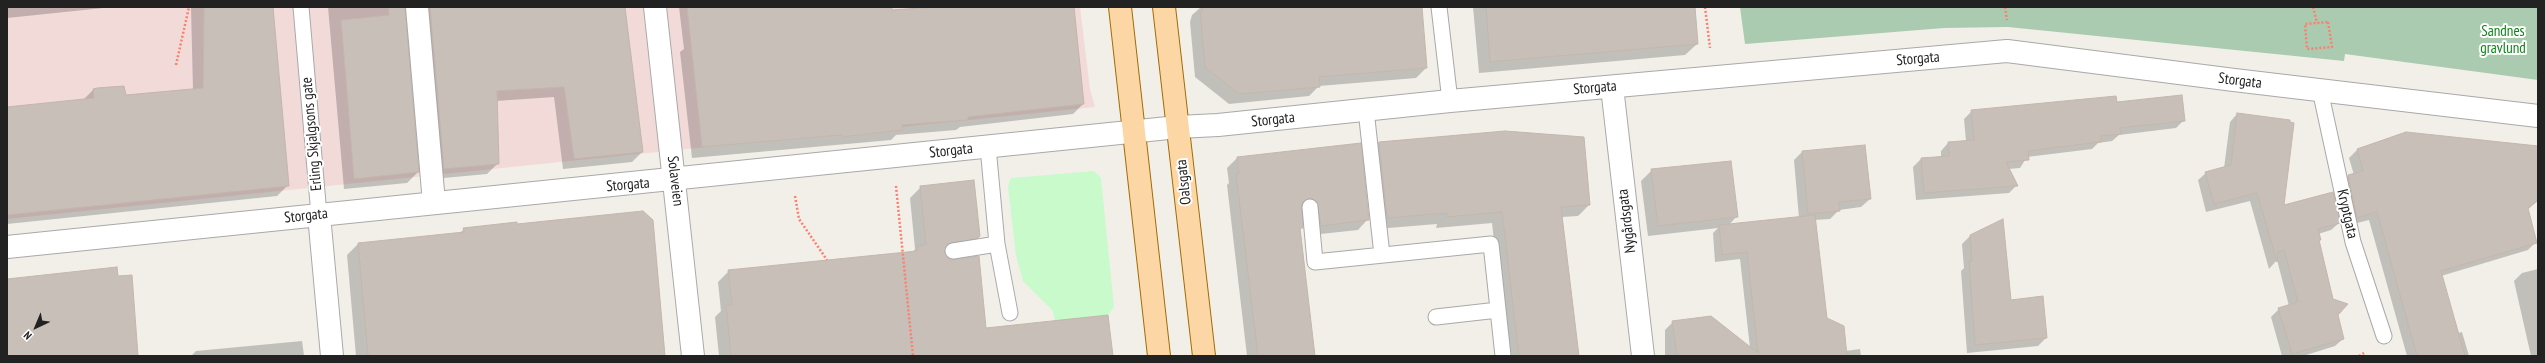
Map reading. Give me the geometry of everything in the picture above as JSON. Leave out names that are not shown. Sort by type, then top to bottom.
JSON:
[{"type":"main road","points":[[1120,7],[1136,133],[1159,356]]},
{"type":"main road","name":"Oalsgata","points":[[1164,7],[1204,356]]},
{"type":"street","points":[[417,7],[434,203]]},
{"type":"street","name":"Solaveien","points":[[655,7],[693,356]]},
{"type":"street","name":"Storgata","points":[[7,247],[319,214],[894,158],[988,147],[1136,133],[1178,127],[1218,126],[1450,101],[2007,51],[2538,116]]},
{"type":"street","name":"Nygårdsgata","points":[[1612,87],[1643,356]]},
{"type":"street","name":"Erling Skjalgsons gate","points":[[319,214],[332,356]]},
{"type":"lane","name":"Erling Skjalgsons gate","points":[[301,7],[319,214]]},
{"type":"lane","points":[[1439,7],[1450,101]]},
{"type":"lane","name":"Kryptgata","points":[[2320,90],[2353,242],[2384,336]]},
{"type":"lane","points":[[1366,110],[1382,255]]},
{"type":"lane","points":[[988,147],[997,244],[1010,313]]},
{"type":"lane","points":[[1310,207],[1315,262],[1491,244],[1503,356]]},
{"type":"lane","points":[[953,251],[997,244]]},
{"type":"lane","points":[[1436,317],[1498,310]]},
{"type":"path","points":[[176,65],[189,7]]},
{"type":"path","points":[[1705,7],[1711,52]]},
{"type":"path","points":[[2313,7],[2317,23]]},
{"type":"path","points":[[2328,22],[2332,47],[2307,49],[2304,24],[2317,23],[2328,22]]},
{"type":"path","points":[[894,158],[912,356]]},
{"type":"path","points":[[794,194],[799,219],[827,260]]},
{"type":"shaded area","points":[[7,7],[1080,7],[1090,89],[1095,107],[7,219]]},
{"type":"green space","name":"Sandnes gravlund","points":[[1740,7],[2538,7],[2538,80],[2345,54],[2344,61],[2008,27],[1944,28],[1745,44]]},
{"type":"green space","points":[[1094,171],[1101,178],[1114,307],[1108,315],[1085,317],[1089,356],[1061,356],[1053,311],[1023,281],[1016,256],[1008,186],[1011,178]]},
{"type":"building","points":[[204,7],[273,7],[289,186],[7,215],[7,107],[94,98],[93,89],[97,88],[124,86],[126,95],[203,88]]},
{"type":"building","points":[[388,7],[405,7],[419,172],[354,179],[341,20],[389,15]]},
{"type":"building","points":[[430,7],[625,7],[643,152],[574,159],[564,87],[497,91],[499,164],[444,169]]},
{"type":"building","points":[[687,7],[892,7],[892,10],[935,7],[1074,7],[1084,104],[968,117],[968,120],[902,125],[903,130],[842,137],[842,135],[702,147]]},
{"type":"building","points":[[1202,7],[1422,7],[1427,68],[1319,77],[1320,87],[1239,94],[1205,67],[1200,11],[1203,10]]},
{"type":"building","points":[[1486,7],[1695,7],[1698,44],[1490,62]]},
{"type":"building","points":[[2182,95],[2185,121],[2120,128],[2121,134],[2101,136],[2101,142],[2028,151],[2029,160],[2006,162],[2018,186],[1924,193],[1921,158],[1949,156],[1948,142],[1974,140],[1971,110],[2116,96],[2117,102]]},
{"type":"building","points":[[2237,113],[2290,120],[2290,122],[2294,123],[2284,205],[2333,192],[2340,223],[2318,229],[2321,240],[2319,240],[2333,299],[2348,304],[2338,315],[2344,339],[2292,354],[2278,308],[2298,302],[2284,250],[2278,252],[2277,262],[2257,193],[2214,204],[2205,172],[2231,165]]},
{"type":"building","points":[[1505,131],[1584,137],[1590,205],[1561,207],[1579,356],[1519,356],[1502,212],[1447,217],[1447,213],[1387,218],[1379,142]]},
{"type":"building","points":[[2406,132],[2538,146],[2538,200],[2528,208],[2537,243],[2441,271],[2465,356],[2417,356],[2377,212],[2357,218],[2348,175],[2363,171],[2357,149]]},
{"type":"building","points":[[1361,143],[1369,220],[1321,226],[1317,202],[1309,198],[1302,204],[1303,228],[1300,228],[1315,356],[1258,356],[1236,174],[1239,174],[1237,157]]},
{"type":"building","points":[[1865,145],[1871,199],[1839,202],[1840,211],[1808,214],[1802,151]]},
{"type":"building","points":[[1731,161],[1738,217],[1658,226],[1651,169]]},
{"type":"building","points":[[974,180],[980,236],[978,238],[948,244],[944,252],[950,260],[979,256],[986,328],[1108,315],[1113,356],[731,356],[726,305],[732,305],[728,270],[917,251],[917,246],[926,245],[920,186]]},
{"type":"building","points":[[643,211],[653,220],[665,356],[368,356],[358,243],[464,232],[463,228]]},
{"type":"building","points":[[1815,215],[1827,318],[1844,326],[1847,356],[1677,356],[1672,321],[1711,316],[1758,353],[1747,252],[1722,255],[1719,225]]},
{"type":"building","points":[[2003,219],[2011,300],[2043,296],[2047,338],[1975,345],[1969,261],[1972,261],[1970,235]]},
{"type":"building","points":[[117,267],[118,276],[132,275],[138,356],[7,356],[7,279]]}]
